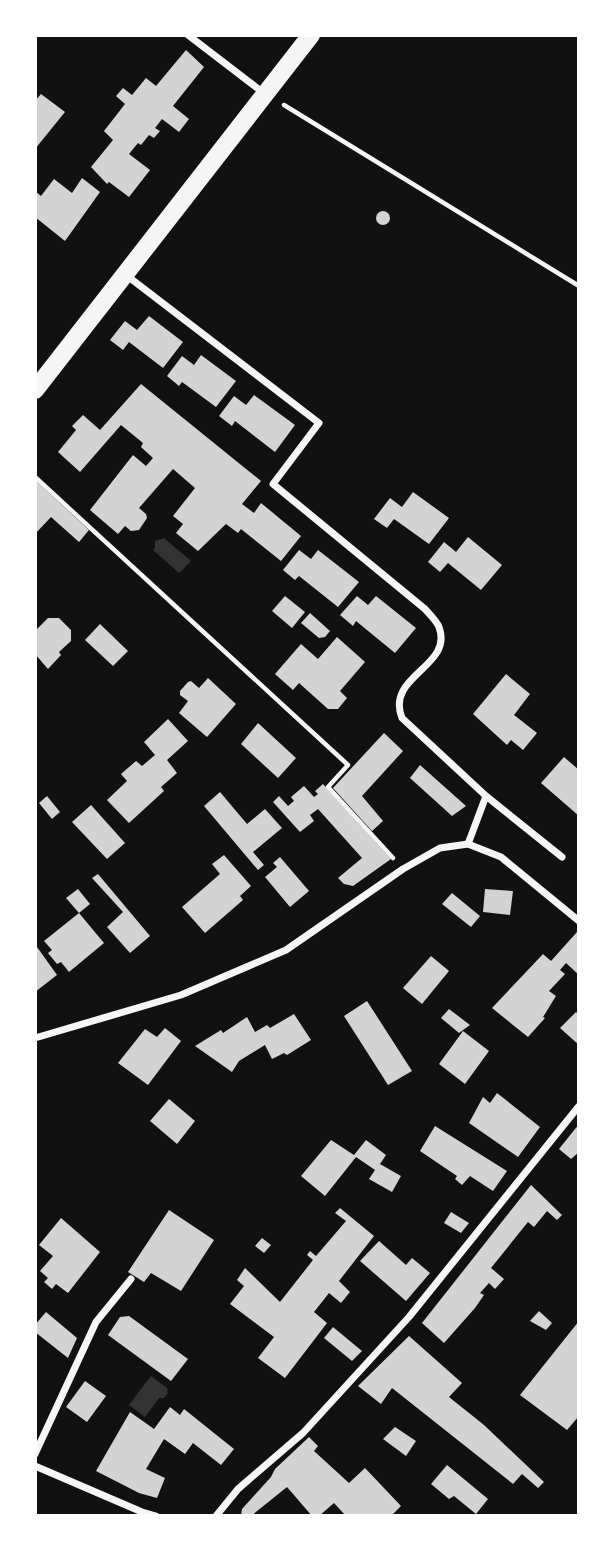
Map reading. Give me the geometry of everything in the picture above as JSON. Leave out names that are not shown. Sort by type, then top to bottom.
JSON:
[{"type":"main road","points":[[35,390],[310,35]]},
{"type":"street","points":[[188,35],[265,94]]},
{"type":"street","points":[[125,274],[319,423],[273,484],[425,609],[438,625],[441,638],[436,655],[399,693],[397,706],[402,718],[486,796],[562,857]]},
{"type":"street","points":[[468,844],[486,796]]},
{"type":"street","points":[[35,1038],[181,995],[286,950],[403,869],[440,848],[468,844],[500,857],[579,921]]},
{"type":"street","points":[[216,1516],[238,1489],[303,1433],[409,1317],[579,1105]]},
{"type":"street","points":[[35,1454],[96,1322],[131,1279]]},
{"type":"street","points":[[35,1466],[156,1516]]},
{"type":"path","points":[[265,94],[579,286]]},
{"type":"path","points":[[35,477],[348,765],[328,786],[403,869]]},
{"type":"shaded area","points":[[164,538],[191,561],[179,573],[153,550],[155,541]]},
{"type":"shaded area","points":[[151,1376],[167,1388],[168,1393],[164,1398],[159,1398],[145,1417],[129,1405]]},
{"type":"building","points":[[186,50],[204,67],[173,106],[189,119],[179,132],[162,119],[155,128],[160,131],[154,138],[149,135],[129,154],[150,170],[129,197],[109,182],[107,184],[91,167],[113,140],[104,131],[125,104],[116,96],[123,88],[132,95],[146,78],[156,86]]},
{"type":"building","points":[[41,94],[65,112],[35,149],[35,101]]},
{"type":"building","points":[[82,178],[100,192],[65,241],[35,217],[35,191],[41,196],[54,179],[72,193]]},
{"type":"building","points":[[383,211],[388,213],[388,223],[383,225],[378,223],[376,218],[378,213]]},
{"type":"building","points":[[149,316],[183,342],[163,368],[129,342],[123,350],[110,340],[125,321],[137,330]]},
{"type":"building","points":[[201,355],[236,381],[216,407],[182,382],[179,386],[167,376],[182,356],[194,365]]},
{"type":"building","points":[[141,384],[261,481],[242,504],[254,513],[261,503],[301,536],[281,561],[241,529],[238,533],[226,524],[198,551],[176,533],[183,524],[173,516],[195,488],[173,469],[139,508],[147,518],[139,530],[131,531],[125,526],[118,534],[90,510],[133,455],[146,466],[153,458],[141,447],[143,443],[121,425],[80,472],[58,452],[76,430],[72,426],[83,415],[100,430]]},
{"type":"building","points":[[254,395],[295,425],[275,452],[235,421],[232,426],[219,416],[234,396],[246,405]]},
{"type":"building","points":[[35,480],[89,530],[79,542],[51,517],[35,534]]},
{"type":"building","points":[[413,492],[449,518],[429,544],[394,519],[387,528],[374,519],[390,498],[402,507]]},
{"type":"building","points":[[468,537],[502,565],[481,590],[448,563],[440,572],[428,562],[444,542],[456,552]]},
{"type":"building","points":[[299,550],[311,559],[318,550],[359,582],[338,607],[299,576],[295,580],[283,570]]},
{"type":"building","points":[[285,596],[305,612],[292,628],[272,611]]},
{"type":"building","points":[[357,596],[368,605],[376,596],[416,628],[395,653],[356,621],[353,626],[340,615]]},
{"type":"building","points":[[310,613],[330,631],[325,637],[319,638],[301,623]]},
{"type":"building","points":[[48,618],[59,618],[71,630],[71,641],[59,652],[61,655],[48,669],[35,654],[35,631]]},
{"type":"building","points":[[100,624],[128,651],[113,666],[85,640]]},
{"type":"building","points":[[337,637],[365,662],[340,691],[347,698],[338,709],[328,709],[299,683],[293,690],[275,674],[301,644],[318,659]]},
{"type":"building","points":[[506,674],[530,694],[514,715],[537,733],[523,750],[511,740],[507,745],[473,714]]},
{"type":"building","points":[[208,678],[236,704],[207,737],[179,713],[188,701],[180,695],[180,691],[191,681],[199,688]]},
{"type":"building","points":[[168,719],[188,741],[167,760],[177,773],[161,787],[164,791],[129,823],[107,800],[127,781],[121,774],[136,761],[142,766],[155,755],[144,742]]},
{"type":"building","points":[[258,723],[296,758],[278,778],[241,744]]},
{"type":"building","points":[[384,733],[403,751],[362,796],[383,821],[372,831],[333,788]]},
{"type":"building","points":[[564,757],[579,770],[579,816],[541,783]]},
{"type":"building","points":[[420,765],[466,806],[452,816],[410,778]]},
{"type":"building","points":[[323,784],[391,859],[353,886],[344,884],[338,878],[362,858],[318,809],[310,815],[314,821],[300,832],[273,802],[279,796],[288,806],[294,801],[291,797],[304,786],[314,797],[318,794],[315,791]]},
{"type":"building","points":[[220,792],[247,824],[265,809],[282,828],[253,852],[264,865],[258,870],[204,806]]},
{"type":"building","points":[[47,796],[60,812],[52,819],[39,803]]},
{"type":"building","points":[[91,805],[125,843],[107,859],[72,822]]},
{"type":"building","points":[[224,855],[251,886],[240,896],[243,900],[205,933],[182,907],[220,874],[212,864]]},
{"type":"building","points":[[280,857],[309,891],[290,907],[265,877],[277,867],[273,863]]},
{"type":"building","points":[[98,874],[150,936],[130,953],[107,927],[123,912],[92,878]]},
{"type":"building","points":[[78,889],[90,904],[79,913],[66,898]]},
{"type":"building","points":[[485,889],[513,891],[510,915],[483,912]]},
{"type":"building","points":[[452,893],[480,916],[471,927],[442,904]]},
{"type":"building","points":[[79,913],[104,943],[69,972],[61,962],[57,964],[48,953],[52,950],[44,941]]},
{"type":"building","points":[[577,932],[579,975],[566,963],[560,970],[565,974],[549,991],[556,996],[543,1017],[545,1018],[528,1037],[492,1008],[543,954],[551,961]]},
{"type":"building","points":[[37,947],[57,975],[35,992],[35,948]]},
{"type":"building","points":[[431,956],[449,971],[422,1004],[403,988]]},
{"type":"building","points":[[367,1001],[412,1071],[388,1085],[344,1016]]},
{"type":"building","points":[[449,1009],[470,1025],[459,1033],[441,1018]]},
{"type":"building","points":[[576,1012],[579,1015],[579,1045],[560,1028]]},
{"type":"building","points":[[294,1014],[311,1040],[287,1055],[284,1053],[272,1059],[265,1045],[239,1061],[232,1072],[195,1046],[221,1030],[223,1033],[247,1017],[255,1032],[267,1025],[270,1028]]},
{"type":"building","points":[[165,1028],[181,1041],[148,1085],[118,1063],[145,1029],[157,1037]]},
{"type":"building","points":[[463,1031],[489,1051],[465,1084],[439,1064]]},
{"type":"building","points":[[497,1093],[540,1127],[518,1157],[469,1123],[483,1097],[490,1103]]},
{"type":"building","points":[[169,1099],[195,1121],[177,1144],[150,1121]]},
{"type":"building","points":[[579,1124],[579,1152],[571,1159],[559,1149]]},
{"type":"building","points":[[435,1126],[507,1171],[493,1191],[470,1176],[462,1185],[455,1179],[457,1176],[420,1151]]},
{"type":"building","points":[[331,1140],[354,1155],[366,1140],[386,1155],[380,1164],[401,1176],[392,1192],[369,1179],[375,1170],[356,1157],[325,1196],[301,1176]]},
{"type":"building","points":[[531,1185],[562,1215],[557,1220],[547,1211],[534,1227],[528,1222],[491,1268],[504,1279],[495,1289],[489,1283],[480,1293],[484,1295],[475,1308],[444,1343],[422,1323]]},
{"type":"building","points":[[340,1208],[374,1236],[339,1281],[350,1292],[341,1303],[329,1293],[314,1312],[327,1323],[285,1378],[258,1358],[274,1337],[230,1304],[244,1286],[237,1280],[245,1268],[280,1302],[313,1260],[307,1255],[310,1251],[316,1256],[346,1221],[335,1213]]},
{"type":"building","points":[[169,1210],[214,1240],[181,1291],[151,1273],[144,1282],[128,1272]]},
{"type":"building","points":[[451,1212],[469,1223],[461,1233],[444,1223]]},
{"type":"building","points":[[61,1218],[100,1252],[68,1293],[56,1284],[52,1289],[44,1282],[48,1278],[40,1271],[53,1256],[39,1245]]},
{"type":"building","points":[[262,1238],[271,1245],[264,1253],[255,1246]]},
{"type":"building","points":[[379,1241],[406,1265],[412,1258],[430,1273],[406,1301],[360,1261]]},
{"type":"building","points":[[539,1311],[552,1323],[546,1330],[530,1321]]},
{"type":"building","points":[[46,1312],[77,1338],[68,1358],[35,1332],[35,1325]]},
{"type":"building","points":[[129,1316],[188,1359],[171,1381],[108,1335],[120,1317]]},
{"type":"building","points":[[579,1321],[579,1416],[567,1430],[520,1395]]},
{"type":"building","points":[[333,1327],[362,1351],[352,1361],[324,1338]]},
{"type":"building","points":[[409,1336],[462,1383],[449,1397],[484,1425],[544,1482],[538,1488],[522,1474],[513,1484],[392,1388],[381,1404],[358,1386]]},
{"type":"building","points":[[85,1381],[106,1396],[87,1422],[66,1407]]},
{"type":"building","points":[[170,1407],[180,1415],[184,1409],[234,1449],[221,1465],[193,1443],[185,1454],[164,1439],[146,1469],[165,1478],[157,1498],[139,1493],[96,1471],[130,1412],[154,1429]]},
{"type":"building","points":[[395,1427],[416,1441],[406,1456],[383,1439]]},
{"type":"building","points":[[309,1437],[318,1446],[314,1451],[349,1483],[365,1468],[401,1506],[391,1516],[346,1516],[334,1503],[319,1516],[312,1516],[287,1487],[251,1516],[241,1515],[242,1509],[275,1469]]},
{"type":"building","points":[[447,1465],[488,1499],[476,1514],[454,1496],[449,1499],[431,1484]]}]
